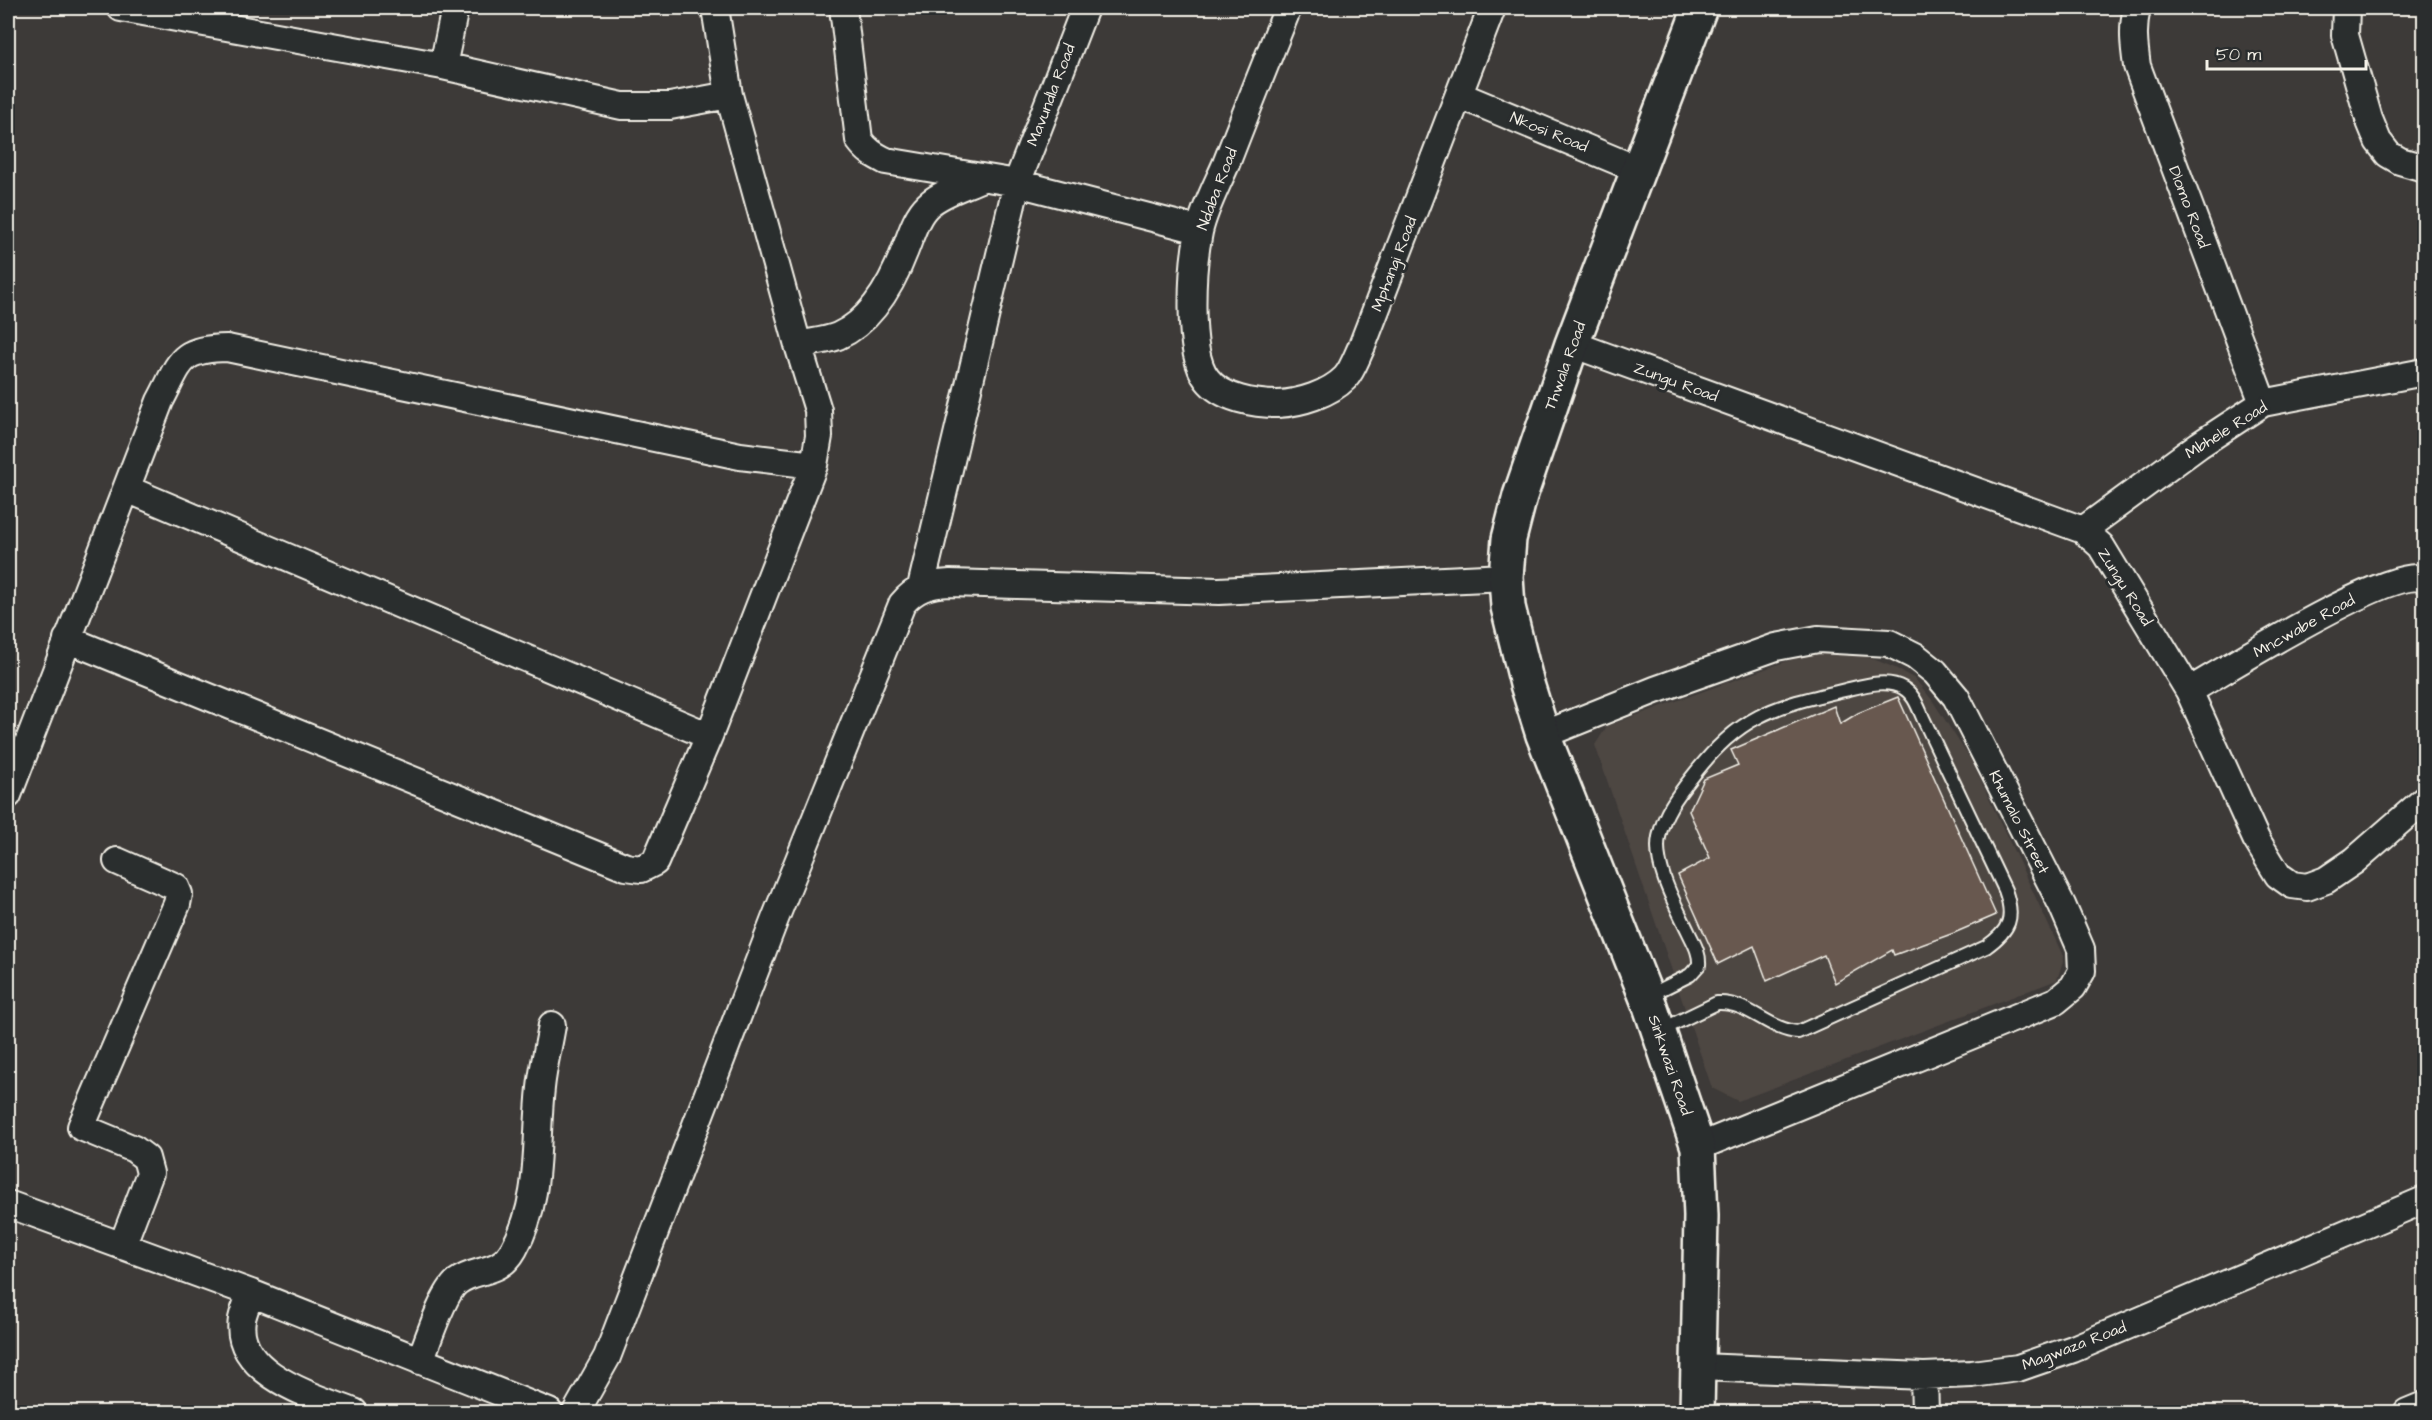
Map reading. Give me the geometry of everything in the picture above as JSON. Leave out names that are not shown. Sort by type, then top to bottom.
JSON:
[{"type":"street","points":[[121,8],[443,66],[622,105],[670,106],[729,95]]},
{"type":"street","points":[[443,66],[455,8]]},
{"type":"street","points":[[67,639],[626,867],[641,869],[656,862],[709,736],[814,465],[819,436],[818,410],[729,95],[715,8]]},
{"type":"street","points":[[843,8],[856,122],[859,140],[866,150],[886,160],[1017,183],[1199,230]]},
{"type":"street","name":"Mavundla Road","points":[[921,587],[1017,183],[1085,8]]},
{"type":"street","name":"Ndaba Road","points":[[1207,379],[1199,360],[1193,333],[1194,276],[1199,230],[1288,8]]},
{"type":"street","name":"Mphangi Road","points":[[1207,379],[1222,392],[1246,401],[1278,404],[1303,400],[1326,392],[1346,378],[1362,346],[1492,8]]},
{"type":"street","name":"Thwala Road","points":[[1543,735],[1527,684],[1508,607],[1506,577],[1509,539],[1520,496],[1572,344],[1700,8]]},
{"type":"street","name":"Dlomo Road","points":[[2137,8],[2133,22],[2137,66],[2263,403]]},
{"type":"street","points":[[2346,8],[2345,35],[2369,119],[2378,141],[2388,154],[2400,161],[2424,168]]},
{"type":"street","name":"Nkosi Road","points":[[1459,95],[1639,170]]},
{"type":"street","points":[[798,345],[837,337],[860,323],[882,297],[902,259],[918,218],[928,205],[943,195],[982,178]]},
{"type":"street","name":"Zungu Road","points":[[1572,344],[2083,530],[2102,546],[2189,691],[2256,838],[2278,875],[2292,885],[2307,887],[2326,880],[2354,861],[2424,800]]},
{"type":"street","points":[[8,795],[160,401],[182,360],[193,351],[207,348],[238,350],[740,456],[814,465]]},
{"type":"street","name":"Mbhele Road","points":[[2083,530],[2199,445],[2263,403],[2424,372]]},
{"type":"street","points":[[127,489],[709,736]]},
{"type":"street","points":[[576,1413],[607,1357],[771,930],[902,604],[910,594],[921,587],[950,582],[1219,591],[1506,577]]},
{"type":"street","name":"Mncwabe Road","points":[[2189,691],[2353,598],[2401,579],[2424,579]]},
{"type":"street","name":"Khumalo Street","points":[[1543,735],[1655,690],[1776,647],[1818,639],[1889,643],[1915,656],[1935,672],[1956,698],[2062,905],[2081,949],[2082,971],[2073,987],[2056,1001],[1698,1147]]},
{"type":"street","name":"Sinkwazi Road","points":[[1543,735],[1647,996],[1698,1147],[1701,1216],[1697,1413]]},
{"type":"street","points":[[117,861],[176,887],[179,894],[177,904],[81,1126],[134,1149],[146,1158],[150,1173],[122,1246]]},
{"type":"street","points":[[420,1361],[451,1288],[466,1277],[503,1264],[514,1250],[527,1221],[535,1191],[541,1086],[552,1025]]},
{"type":"street","name":"Magwaza Road","points":[[1699,1367],[1924,1376],[1972,1374],[2018,1368],[2073,1349],[2424,1200]]},
{"type":"street","points":[[8,1204],[251,1293],[549,1413]]},
{"type":"street","points":[[251,1293],[242,1320],[243,1338],[251,1356],[262,1368],[288,1385],[354,1413]]},
{"type":"street","points":[[1924,1376],[1925,1413]]},
{"type":"street","points":[[2407,1413],[2424,1405]]},
{"type":"lane","points":[[1647,996],[1690,975],[1699,965],[1697,950],[1668,889],[1657,848],[1664,818],[1673,801],[1709,755],[1744,723],[1780,707],[1869,685],[1887,684],[1904,688],[1912,696],[2005,890],[2011,910],[2006,929],[1986,947],[1798,1032],[1780,1028],[1740,1006],[1725,1003],[1717,1004],[1659,1032]]},
{"type":"shaded area","points":[[1826,647],[1849,649],[1895,668],[1915,679],[1932,700],[1971,760],[2064,958],[2057,980],[1738,1101],[1712,1088],[1595,745],[1607,726]]},
{"type":"building","points":[[1898,697],[1996,915],[1894,955],[1892,950],[1835,983],[1824,955],[1767,981],[1754,946],[1718,964],[1678,875],[1710,858],[1689,811],[1704,779],[1738,765],[1731,750],[1834,706],[1840,724],[1858,713]]}]
